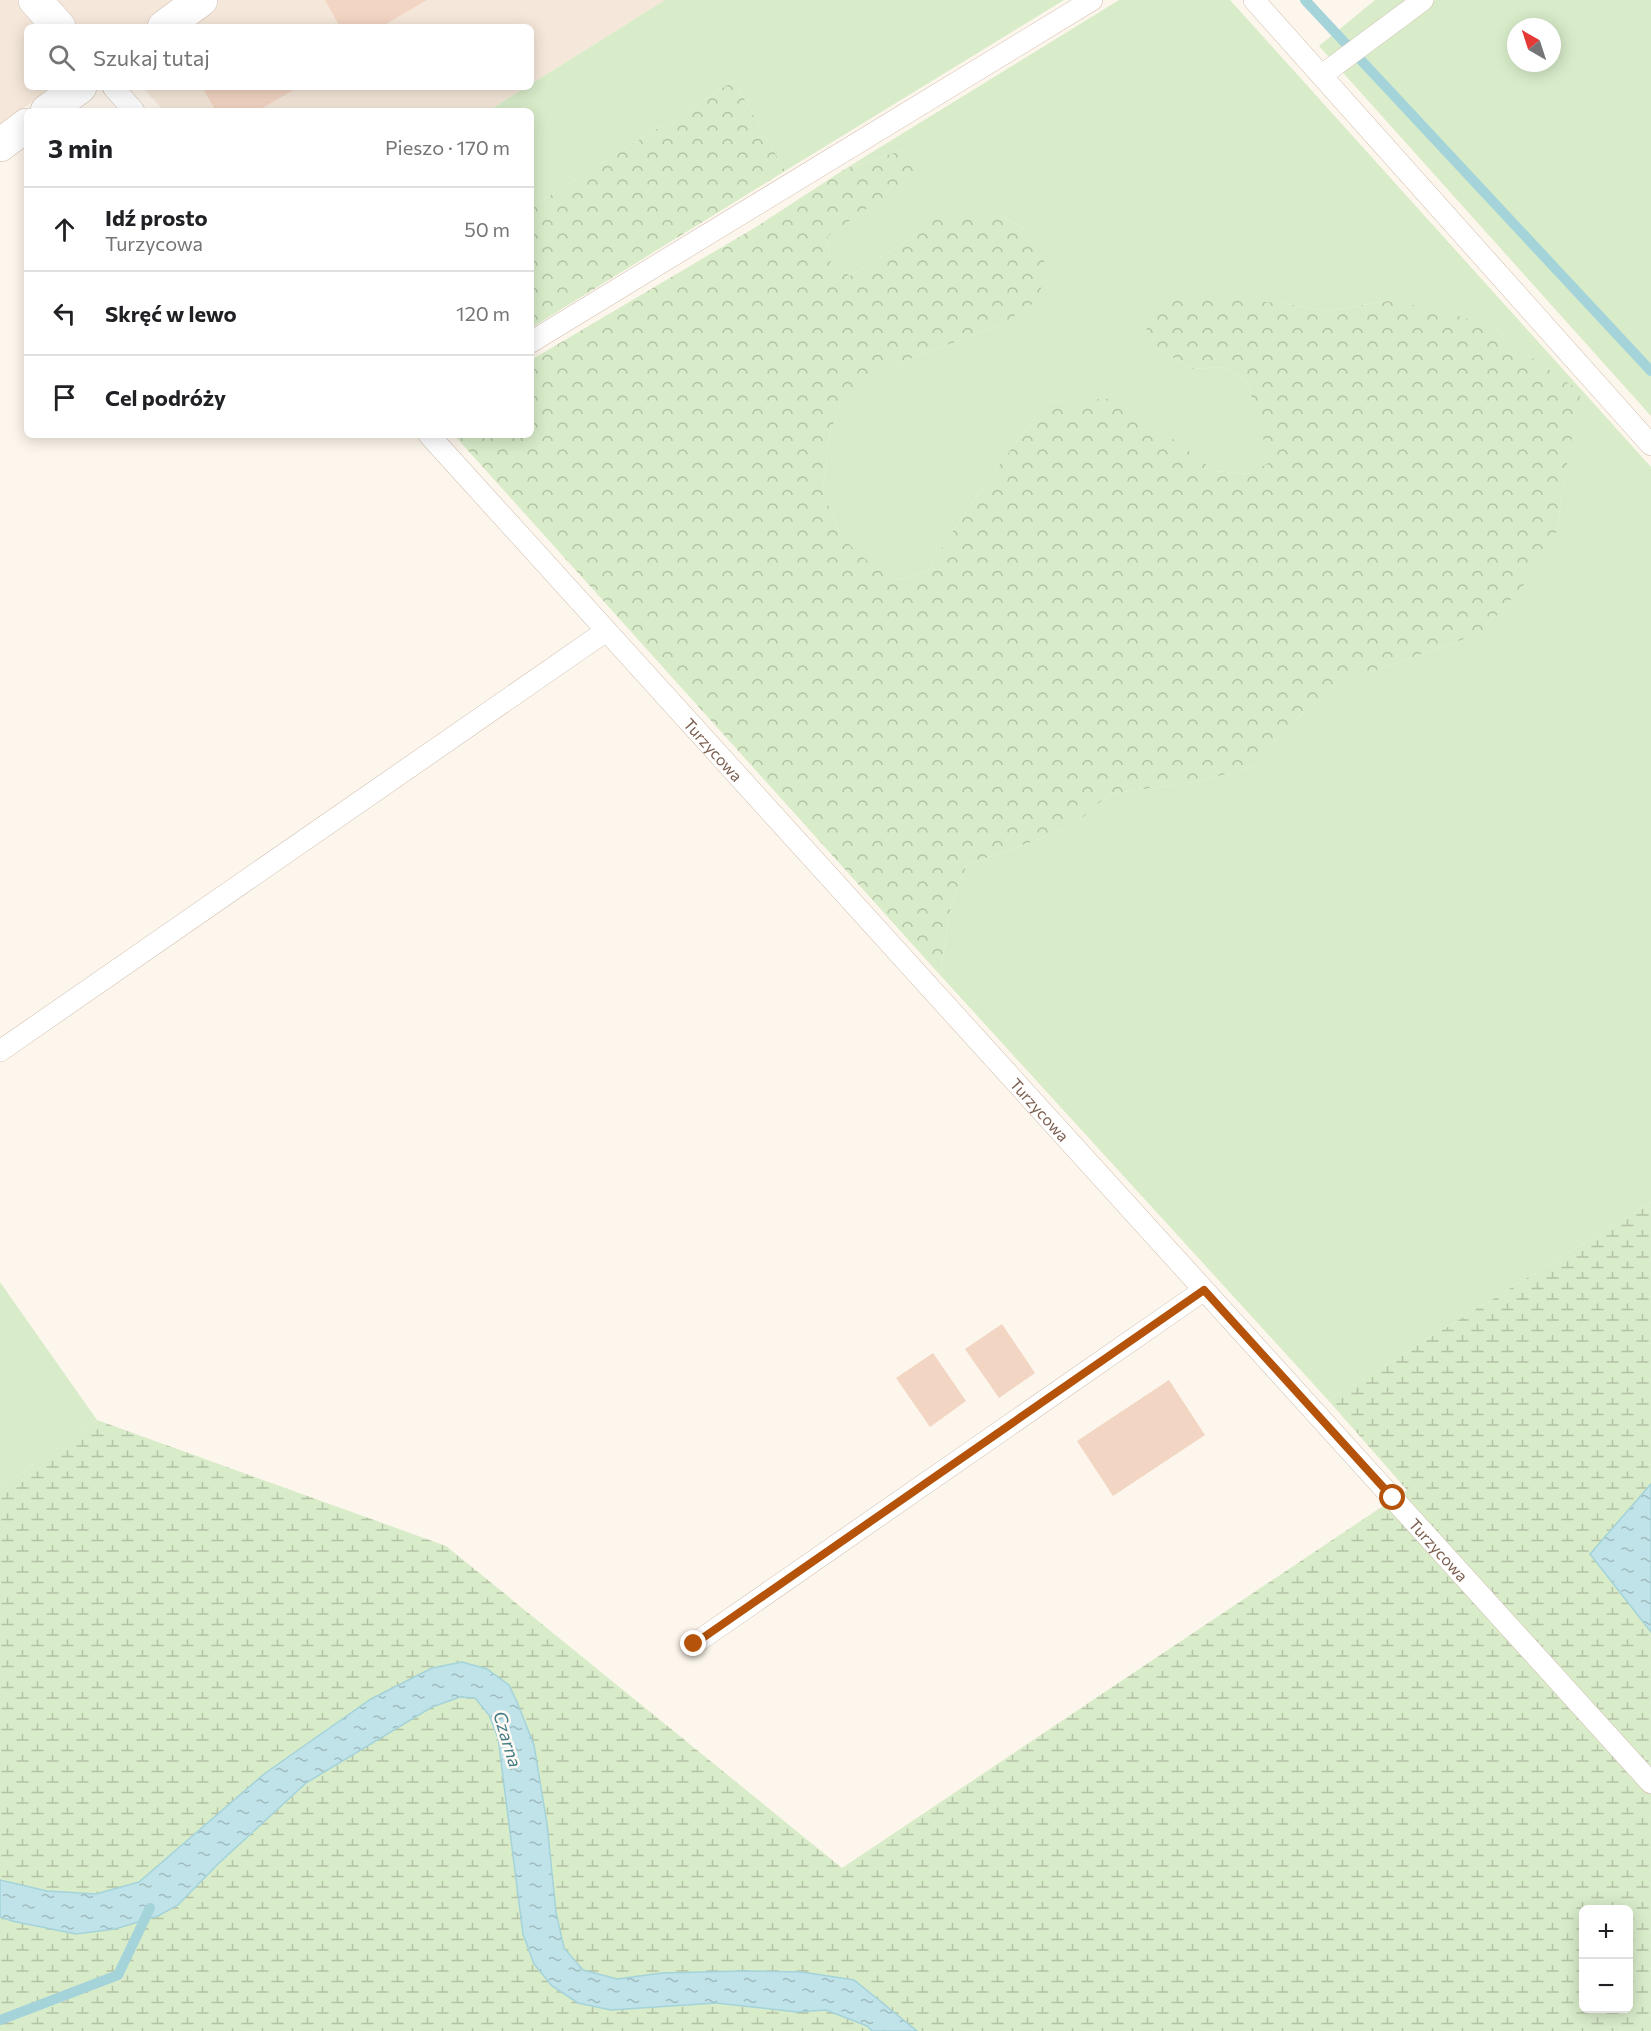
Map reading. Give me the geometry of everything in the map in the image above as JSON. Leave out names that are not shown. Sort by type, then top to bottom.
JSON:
[{"type":"street","points":[[35,0],[56,24]]},
{"type":"street","points":[[168,24],[201,0]]},
{"type":"street","points":[[51,108],[76,90]]},
{"type":"street","points":[[0,145],[24,127]]},
{"type":"lane","points":[[534,340],[1092,0]]},
{"type":"lane","points":[[1254,0],[1651,445]]},
{"type":"lane","points":[[1322,75],[1423,0]]},
{"type":"lane","points":[[116,90],[131,108]]},
{"type":"lane","name":"Turzycowa","points":[[432,438],[1651,1783]]},
{"type":"lane","points":[[0,1051],[606,631]]},
{"type":"lane","points":[[694,1644],[1204,1290]]},
{"type":"shaded area","points":[[0,0],[665,0],[534,82],[534,24],[24,24],[24,90],[49,90],[0,125]]},
{"type":"shaded area","points":[[145,90],[521,90],[493,108],[161,108]]},
{"type":"green space","points":[[665,0],[1064,0],[785,171],[734,81],[534,205],[534,108],[493,108],[521,90],[534,90],[534,82]]},
{"type":"green space","points":[[1119,0],[1230,0],[1651,467],[1651,1202],[1328,1400],[940,975],[951,904],[967,865],[1072,827],[1109,794],[1201,781],[1254,766],[1286,728],[1337,684],[1481,633],[1557,531],[1564,479],[1536,361],[1494,327],[1388,301],[1326,311],[1282,303],[1142,340],[1193,369],[1223,367],[1247,381],[1271,462],[1249,474],[1215,471],[1119,399],[1047,402],[970,506],[928,571],[900,580],[875,569],[840,536],[823,490],[830,433],[842,399],[899,363],[998,326],[1036,236],[997,213],[944,213],[910,239],[850,276],[830,261],[828,236],[860,211],[903,150],[845,169]]},
{"type":"green space","points":[[1375,0],[1651,0],[1651,416],[1319,46]]},
{"type":"green space","points":[[734,81],[785,171],[534,326],[534,205]]},
{"type":"green space","points":[[903,150],[919,166],[887,194],[828,236],[830,261],[850,276],[910,239],[943,213],[997,213],[1036,236],[1048,274],[1034,303],[998,326],[899,363],[842,399],[830,433],[823,490],[840,536],[875,568],[900,580],[928,571],[970,506],[1047,402],[1119,398],[1215,471],[1249,474],[1270,462],[1247,381],[1223,367],[1193,369],[1142,340],[1152,316],[1176,298],[1282,303],[1326,311],[1388,301],[1436,309],[1494,327],[1536,361],[1581,392],[1564,479],[1557,531],[1527,581],[1481,633],[1337,684],[1286,728],[1254,766],[1201,781],[1109,794],[1072,827],[967,865],[951,904],[940,975],[457,438],[534,438],[534,358],[756,227],[845,169]]},
{"type":"green space","points":[[1651,1202],[1651,2031],[0,2031],[0,1488],[97,1420],[446,1546],[842,1868],[1407,1490],[1328,1400]]},
{"type":"green space","points":[[0,1282],[97,1420],[0,1488]]},
{"type":"water","points":[[1651,1484],[1651,1632],[1590,1554]]},
{"type":"water","name":"Czarna","points":[[462,1662],[487,1669],[509,1685],[534,1745],[547,1824],[556,1912],[564,1948],[583,1970],[617,1979],[662,1973],[743,1971],[802,1972],[854,1980],[917,2031],[872,2031],[867,2026],[826,2010],[797,2012],[716,2003],[611,2010],[578,2003],[552,1986],[534,1964],[523,1934],[498,1738],[489,1715],[475,1698],[460,1697],[432,1707],[306,1783],[218,1864],[178,1905],[158,1916],[115,1929],[76,1934],[0,1917],[0,1880],[47,1891],[96,1894],[139,1882],[264,1774],[371,1699],[432,1668]]},
{"type":"building","points":[[325,0],[427,0],[386,24],[338,24]]},
{"type":"building","points":[[204,90],[294,90],[262,108],[214,108]]},
{"type":"building","points":[[1002,1324],[1035,1373],[999,1398],[965,1349]]},
{"type":"building","points":[[933,1353],[966,1401],[930,1427],[896,1378]]},
{"type":"building","points":[[1169,1380],[1205,1435],[1113,1496],[1077,1441]]},
{"type":"waterway","points":[[1305,0],[1651,371]]},
{"type":"waterway","points":[[0,2020],[118,1975],[150,1908]]},
{"type":"route","points":[[694,1644],[1204,1290],[1393,1498]]}]
